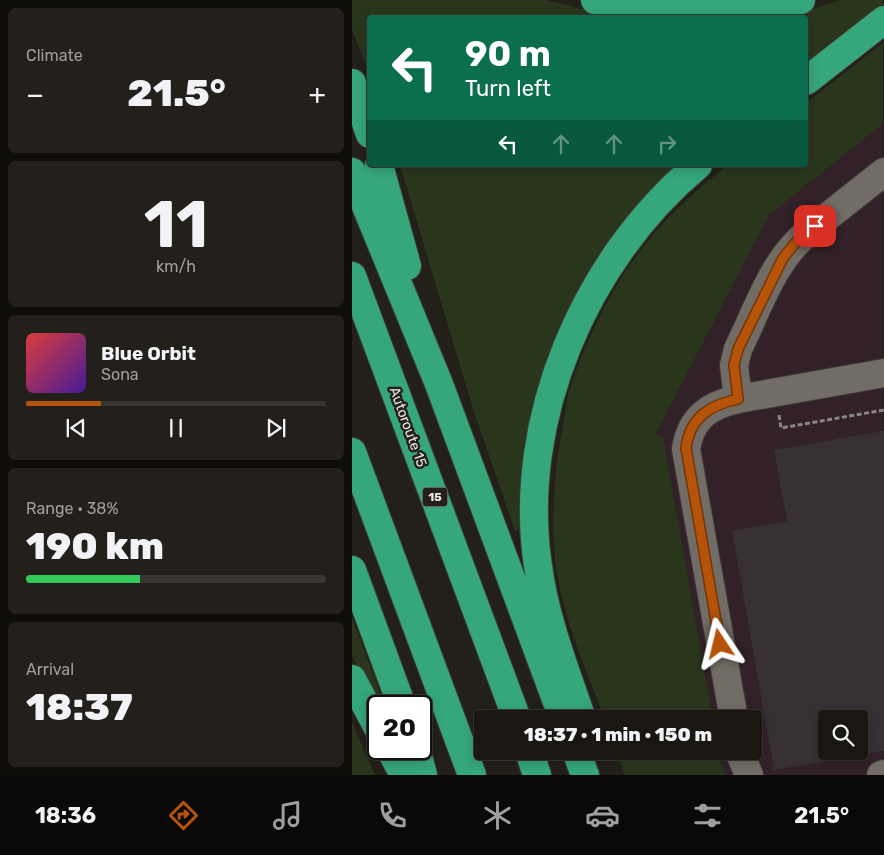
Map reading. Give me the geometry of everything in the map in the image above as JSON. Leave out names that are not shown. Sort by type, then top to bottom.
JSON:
[{"type":"highway","points":[[595,0],[662,11],[709,13],[756,10],[801,0]]},
{"type":"highway","points":[[808,79],[884,20]]},
{"type":"highway","points":[[352,83],[367,126]]},
{"type":"highway","points":[[380,167],[439,384]]},
{"type":"highway","points":[[579,710],[546,608],[536,557],[534,514],[536,476],[545,416],[565,351],[594,290],[619,251],[646,217],[696,167]]},
{"type":"highway","points":[[352,172],[439,384],[561,710]]},
{"type":"highway","name":"Autoroute 15","points":[[352,276],[514,710]]},
{"type":"highway","points":[[352,452],[472,775]]},
{"type":"highway","points":[[352,570],[398,695]]},
{"type":"highway","points":[[352,679],[367,707]]},
{"type":"highway","points":[[396,760],[404,775]]},
{"type":"highway","points":[[419,760],[424,775]]},
{"type":"highway","points":[[532,760],[538,775]]},
{"type":"highway","points":[[579,760],[585,775]]},
{"type":"highway","points":[[595,760],[600,775]]},
{"type":"lane","points":[[738,399],[734,371],[735,357],[783,258],[796,242],[884,172]]},
{"type":"lane","points":[[732,710],[686,448],[692,428],[714,406],[738,399],[884,373]]},
{"type":"lane","points":[[743,760],[749,775]]},
{"type":"path","points":[[778,408],[781,428],[884,410]]},
{"type":"shaded area","points":[[883,124],[883,775],[673,775],[670,760],[762,760],[762,710],[664,710],[649,448],[769,215]]},
{"type":"green space","points":[[352,0],[546,0],[605,15],[367,15],[367,69],[352,29]]},
{"type":"green space","points":[[841,0],[883,0],[883,5],[808,64],[808,15],[795,15]]},
{"type":"green space","points":[[883,43],[883,124],[769,215],[656,434],[663,437],[711,710],[601,710],[566,614],[555,560],[553,521],[555,482],[568,395],[576,370],[614,289],[626,270],[670,216],[698,190],[726,167],[808,167],[808,101]]},
{"type":"green space","points":[[401,167],[682,167],[554,344],[537,390],[529,439],[523,527],[515,531],[473,409]]},
{"type":"green space","points":[[352,618],[381,695],[374,695],[352,656]]},
{"type":"green space","points":[[352,722],[375,775],[352,775]]},
{"type":"green space","points":[[619,760],[721,760],[725,775],[625,775]]},
{"type":"building","points":[[884,431],[884,751],[868,754],[868,710],[818,710],[818,760],[827,761],[774,770],[732,531],[787,521],[774,450]]},
{"type":"route","points":[[720,644],[686,448],[687,440],[692,428],[706,412],[714,406],[738,399],[734,371],[735,357],[738,349],[783,258],[796,242],[815,226]]}]
